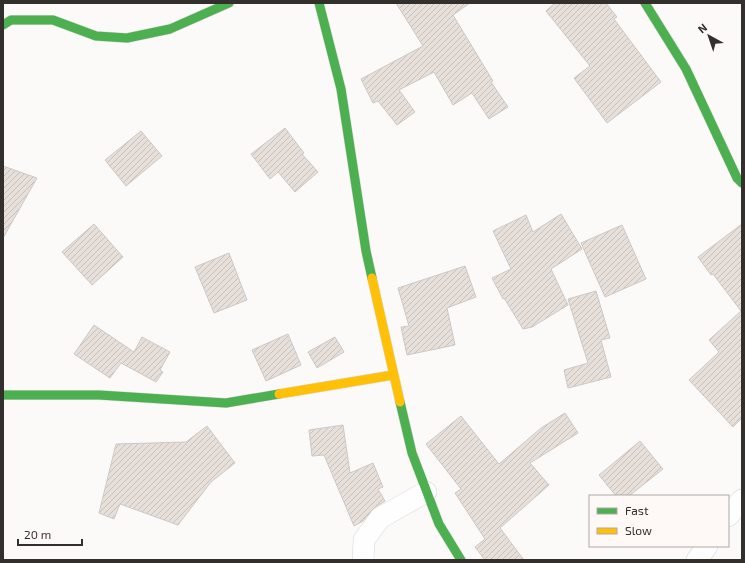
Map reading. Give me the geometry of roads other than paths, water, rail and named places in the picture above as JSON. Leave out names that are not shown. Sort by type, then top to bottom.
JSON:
[{"type":"street","points":[[3,25],[11,20],[52,20],[96,36],[127,38],[170,29],[229,3]]},
{"type":"street","points":[[319,3],[341,89],[366,251],[392,375],[412,453],[426,492],[439,524],[461,560]]},
{"type":"street","points":[[645,3],[686,69],[737,178],[742,183]]},
{"type":"street","points":[[3,395],[99,395],[226,403],[392,375]]},
{"type":"street","points":[[363,560],[364,540],[380,518],[426,492]]},
{"type":"street","points":[[729,515],[742,500]]},
{"type":"street","points":[[697,560],[706,547]]}]
